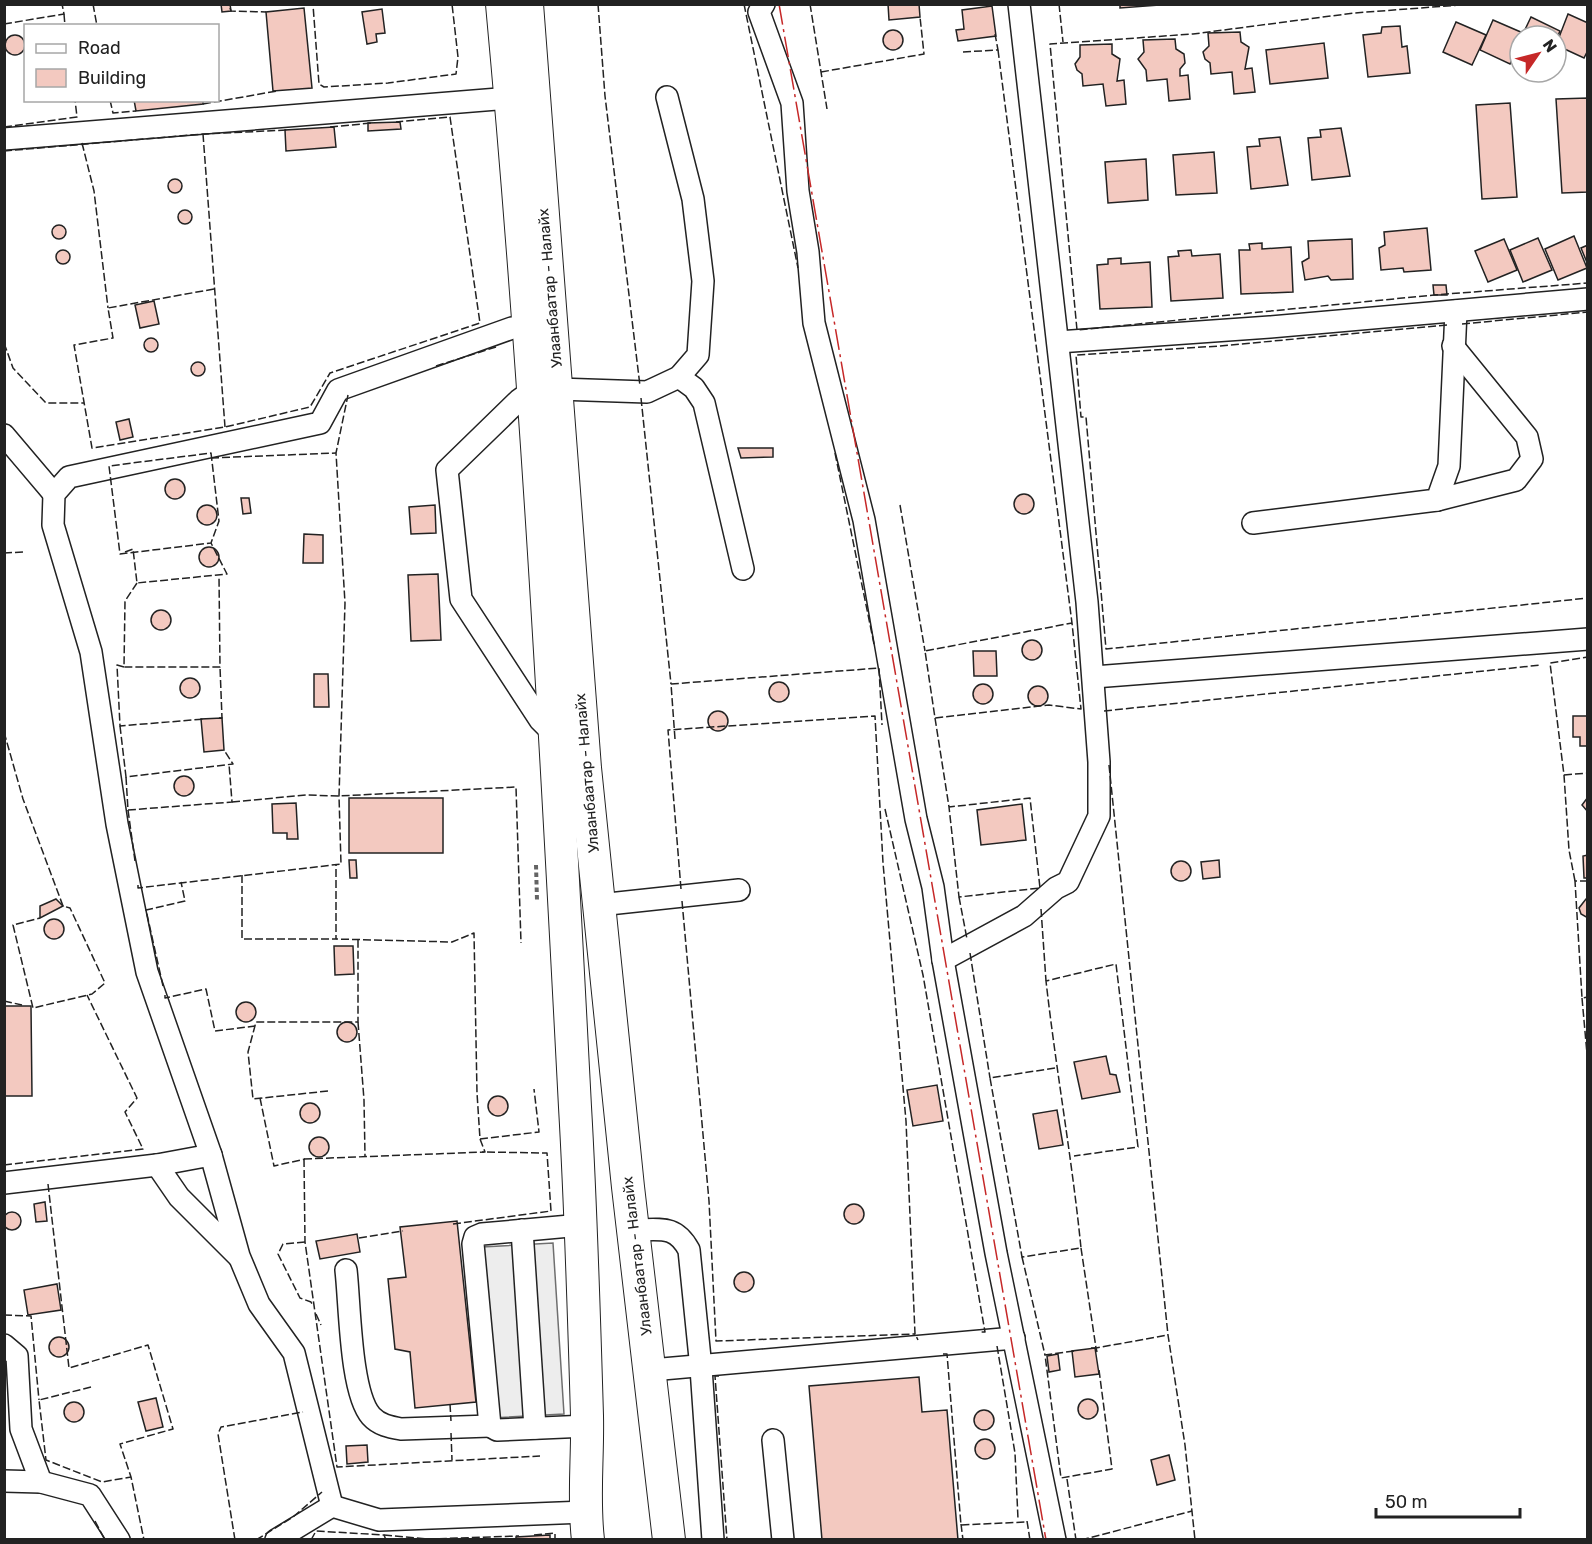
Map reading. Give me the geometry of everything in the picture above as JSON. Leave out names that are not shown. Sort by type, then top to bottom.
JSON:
[{"type":"highway","name":"Улаанбаатар - Налайх","points":[[502,4],[530,327],[546,389],[633,1230],[669,1539]]},
{"type":"highway","name":"Улаанбаатар - Налайх","points":[[527,4],[546,389],[555,735],[581,1225],[587,1426],[586,1526]]},
{"type":"street","points":[[943,960],[1024,916],[1056,888],[1068,882],[1099,816],[1099,762],[1094,677],[1058,342],[1026,86],[1019,4]]},
{"type":"street","points":[[760,7],[792,103],[798,191],[808,252],[814,323],[864,520],[914,808],[933,887],[943,960],[1014,1338],[1055,1539]]},
{"type":"street","points":[[555,735],[540,720],[461,599],[447,470],[519,400],[546,389],[647,392],[679,376],[698,355],[704,281],[693,199],[667,97]]},
{"type":"street","points":[[4,139],[511,98]]},
{"type":"street","points":[[1058,342],[1587,299]]},
{"type":"street","points":[[1437,500],[1449,466],[1456,311]]},
{"type":"street","points":[[332,1506],[294,1353],[259,1304],[238,1256],[211,1155],[147,972],[117,824],[92,652],[53,525],[54,494],[69,477],[320,423],[338,390],[513,328],[530,327]]},
{"type":"street","points":[[1253,523],[1437,500],[1516,480],[1532,459],[1527,437],[1453,346]]},
{"type":"street","points":[[679,376],[694,388],[704,403],[743,569]]},
{"type":"street","points":[[4,435],[54,494]]},
{"type":"street","points":[[1094,677],[1587,639]]},
{"type":"street","points":[[599,904],[739,890]]},
{"type":"street","points":[[4,1183],[157,1165],[211,1155]]},
{"type":"street","points":[[157,1165],[178,1197],[238,1256]]},
{"type":"street","points":[[490,1426],[472,1244],[475,1237],[482,1234],[581,1225]]},
{"type":"street","points":[[522,1230],[535,1428]]},
{"type":"street","points":[[633,1230],[670,1230],[683,1238],[689,1250],[701,1368],[713,1539]]},
{"type":"street","points":[[346,1270],[358,1390],[372,1417],[387,1427],[400,1429],[490,1426],[496,1430],[587,1426]]},
{"type":"street","points":[[651,1370],[701,1368],[1014,1338]]},
{"type":"street","points":[[4,1346],[17,1356],[21,1429],[41,1482]]},
{"type":"street","points":[[773,1440],[783,1539]]},
{"type":"street","points":[[4,1481],[41,1482],[90,1495],[119,1539]]},
{"type":"street","points":[[276,1539],[332,1506],[379,1521],[586,1526]]},
{"type":"shaded area","points":[[553,1243],[564,1414],[492,1418],[482,1247]]},
{"type":"building","points":[[221,4],[230,4],[231,11],[222,12]]},
{"type":"building","points":[[888,4],[919,4],[920,17],[889,20]]},
{"type":"building","points":[[1120,4],[1173,4],[1120,8]]},
{"type":"building","points":[[992,6],[996,36],[958,41],[956,30],[964,29],[962,10]]},
{"type":"building","points":[[304,8],[312,88],[273,91],[266,12]]},
{"type":"building","points":[[382,9],[385,33],[376,34],[377,42],[367,44],[362,12]]},
{"type":"building","points":[[1568,14],[1588,23],[1588,50],[1584,58],[1568,51],[1568,24],[1564,24]]},
{"type":"building","points":[[1531,17],[1546,24],[1528,24]]},
{"type":"building","points":[[1493,20],[1508,26],[1508,63],[1480,50]]},
{"type":"building","points":[[1456,22],[1486,35],[1472,65],[1443,52]]},
{"type":"building","points":[[1400,26],[1402,47],[1407,46],[1410,73],[1368,77],[1363,35],[1381,33],[1382,27]]},
{"type":"building","points":[[889,30],[897,30],[903,36],[903,44],[897,50],[889,50],[883,44],[883,36]]},
{"type":"building","points":[[1240,32],[1241,42],[1249,47],[1245,69],[1252,68],[1255,92],[1234,94],[1232,72],[1211,74],[1210,63],[1205,59],[1203,52],[1209,46],[1208,33]]},
{"type":"building","points":[[11,35],[19,35],[22,38],[24,50],[19,55],[11,55],[5,49],[5,41]]},
{"type":"building","points":[[1175,39],[1176,49],[1184,54],[1185,63],[1180,69],[1180,76],[1188,75],[1190,99],[1169,101],[1167,79],[1147,81],[1146,70],[1138,59],[1144,52],[1143,40]]},
{"type":"building","points":[[1324,43],[1328,78],[1270,84],[1266,50]]},
{"type":"building","points":[[1112,44],[1112,54],[1120,59],[1117,81],[1124,80],[1126,104],[1106,106],[1103,84],[1083,86],[1082,74],[1077,70],[1075,64],[1080,57],[1080,45]]},
{"type":"building","points":[[1588,98],[1588,192],[1562,193],[1556,99]]},
{"type":"building","points":[[134,102],[203,102],[203,104],[136,111]]},
{"type":"building","points":[[1510,103],[1517,197],[1482,199],[1476,105]]},
{"type":"building","points":[[400,122],[401,129],[368,131],[368,123]]},
{"type":"building","points":[[334,127],[336,147],[286,151],[285,130]]},
{"type":"building","points":[[1341,128],[1350,176],[1312,180],[1308,138],[1321,137],[1320,130]]},
{"type":"building","points":[[1280,137],[1288,185],[1251,189],[1247,147],[1260,146],[1259,139]]},
{"type":"building","points":[[1214,152],[1217,193],[1176,195],[1173,155]]},
{"type":"building","points":[[1146,159],[1148,200],[1108,203],[1105,162]]},
{"type":"building","points":[[172,179],[178,179],[182,186],[178,193],[172,193],[168,189],[168,183]]},
{"type":"building","points":[[182,210],[188,210],[192,217],[188,224],[182,224],[178,220],[178,214]]},
{"type":"building","points":[[56,225],[62,225],[66,232],[62,239],[56,239],[52,235],[52,229]]},
{"type":"building","points":[[1427,228],[1431,270],[1404,272],[1403,268],[1381,270],[1379,248],[1385,245],[1384,232]]},
{"type":"building","points":[[1574,236],[1587,268],[1558,280],[1545,249]]},
{"type":"building","points":[[1538,238],[1552,270],[1523,282],[1510,250]]},
{"type":"building","points":[[1352,239],[1353,279],[1331,280],[1328,276],[1305,280],[1302,262],[1309,258],[1308,241]]},
{"type":"building","points":[[1504,239],[1517,270],[1488,282],[1475,251]]},
{"type":"building","points":[[1262,243],[1262,249],[1291,247],[1293,292],[1241,294],[1239,250],[1250,250],[1249,244]]},
{"type":"building","points":[[1588,245],[1588,265],[1581,248]]},
{"type":"building","points":[[60,250],[66,250],[70,257],[66,264],[60,264],[56,260],[56,254]]},
{"type":"building","points":[[1191,250],[1192,256],[1220,254],[1223,298],[1171,301],[1168,257],[1179,256],[1178,251]]},
{"type":"building","points":[[1121,258],[1121,264],[1150,262],[1152,307],[1100,309],[1097,265],[1108,264],[1108,259]]},
{"type":"building","points":[[1433,285],[1446,285],[1447,295],[1434,295]]},
{"type":"building","points":[[154,301],[159,324],[140,328],[135,305]]},
{"type":"building","points":[[148,338],[154,338],[158,345],[154,352],[148,352],[144,348],[144,342]]},
{"type":"building","points":[[195,362],[201,362],[205,369],[201,376],[195,376],[191,372],[191,366]]},
{"type":"building","points":[[129,419],[133,437],[120,440],[116,422]]},
{"type":"building","points":[[738,448],[773,448],[773,457],[741,458]]},
{"type":"building","points":[[175,479],[182,482],[185,489],[182,496],[175,499],[168,496],[165,489],[168,482]]},
{"type":"building","points":[[1020,494],[1028,494],[1034,500],[1034,508],[1028,514],[1020,514],[1014,508],[1014,500]]},
{"type":"building","points":[[241,498],[249,498],[251,513],[243,514]]},
{"type":"building","points":[[207,505],[214,508],[217,515],[214,522],[207,525],[200,522],[197,515],[200,508]]},
{"type":"building","points":[[435,505],[436,533],[411,534],[409,507]]},
{"type":"building","points":[[304,534],[323,535],[323,563],[303,563]]},
{"type":"building","points":[[209,547],[216,550],[219,557],[216,564],[209,567],[202,564],[199,557],[202,550]]},
{"type":"building","points":[[438,574],[441,640],[411,641],[408,575]]},
{"type":"building","points":[[161,610],[168,613],[171,620],[168,627],[161,630],[154,627],[151,620],[154,613]]},
{"type":"building","points":[[1028,640],[1036,640],[1042,646],[1042,654],[1036,660],[1028,660],[1022,654],[1022,646]]},
{"type":"building","points":[[973,651],[996,651],[997,676],[974,676]]},
{"type":"building","points":[[314,674],[328,674],[329,707],[314,707]]},
{"type":"building","points":[[186,678],[194,678],[200,684],[200,692],[194,698],[186,698],[180,692],[180,684]]},
{"type":"building","points":[[775,682],[783,682],[789,688],[789,696],[783,702],[775,702],[769,696],[769,688]]},
{"type":"building","points":[[983,684],[990,687],[993,694],[990,701],[983,704],[976,701],[973,694],[976,687]]},
{"type":"building","points":[[1038,686],[1045,689],[1048,696],[1045,703],[1038,706],[1031,703],[1028,696],[1031,689]]},
{"type":"building","points":[[714,711],[722,711],[728,717],[728,725],[722,731],[714,731],[708,725],[708,717]]},
{"type":"building","points":[[1573,716],[1588,716],[1588,746],[1580,746],[1580,737],[1573,737]]},
{"type":"building","points":[[222,718],[224,750],[204,752],[201,719]]},
{"type":"building","points":[[184,776],[191,779],[194,786],[191,793],[184,796],[177,793],[174,786],[177,779]]},
{"type":"building","points":[[1588,797],[1588,812],[1582,805]]},
{"type":"building","points":[[349,798],[443,798],[443,853],[349,853]]},
{"type":"building","points":[[296,803],[298,839],[287,839],[287,833],[273,833],[272,804]]},
{"type":"building","points":[[1022,804],[1026,840],[981,845],[977,810]]},
{"type":"building","points":[[1588,855],[1588,878],[1584,878],[1583,856]]},
{"type":"building","points":[[349,860],[356,860],[357,878],[350,878]]},
{"type":"building","points":[[1219,860],[1220,877],[1203,879],[1201,862]]},
{"type":"building","points":[[1181,861],[1188,864],[1191,871],[1188,878],[1181,881],[1174,878],[1171,871],[1174,864]]},
{"type":"building","points":[[56,899],[63,906],[40,918],[40,906]]},
{"type":"building","points":[[1588,899],[1588,918],[1581,914],[1579,908]]},
{"type":"building","points":[[50,919],[58,919],[64,925],[64,933],[58,939],[50,939],[44,933],[44,925]]},
{"type":"building","points":[[334,946],[353,946],[354,974],[335,975]]},
{"type":"building","points":[[242,1002],[250,1002],[256,1008],[256,1016],[250,1022],[242,1022],[236,1016],[236,1008]]},
{"type":"building","points":[[4,1006],[31,1006],[32,1096],[4,1096]]},
{"type":"building","points":[[347,1022],[354,1025],[357,1032],[354,1039],[347,1042],[340,1039],[337,1032],[340,1025]]},
{"type":"building","points":[[1106,1056],[1110,1074],[1116,1075],[1120,1092],[1082,1099],[1074,1062]]},
{"type":"building","points":[[937,1085],[943,1121],[913,1126],[907,1090]]},
{"type":"building","points":[[498,1096],[505,1099],[508,1106],[505,1113],[498,1116],[491,1113],[488,1106],[491,1099]]},
{"type":"building","points":[[306,1103],[314,1103],[320,1109],[320,1117],[314,1123],[306,1123],[300,1117],[300,1109]]},
{"type":"building","points":[[1057,1110],[1063,1145],[1039,1149],[1033,1114]]},
{"type":"building","points":[[319,1137],[326,1140],[329,1147],[326,1154],[319,1157],[312,1154],[309,1147],[312,1140]]},
{"type":"building","points":[[45,1202],[47,1221],[36,1222],[34,1204]]},
{"type":"building","points":[[854,1204],[861,1207],[864,1214],[861,1221],[854,1224],[847,1221],[844,1214],[847,1207]]},
{"type":"building","points":[[8,1212],[16,1212],[21,1217],[19,1228],[8,1230],[3,1225],[3,1217]]},
{"type":"building","points":[[457,1221],[476,1402],[415,1408],[410,1352],[395,1349],[388,1279],[406,1277],[400,1227]]},
{"type":"building","points":[[357,1234],[360,1252],[320,1259],[316,1241]]},
{"type":"building","points":[[744,1272],[751,1275],[754,1282],[751,1289],[744,1292],[737,1289],[734,1282],[737,1275]]},
{"type":"building","points":[[57,1284],[61,1310],[28,1315],[24,1290]]},
{"type":"building","points":[[55,1337],[63,1337],[69,1343],[69,1351],[63,1357],[55,1357],[49,1351],[49,1343]]},
{"type":"building","points":[[1095,1348],[1099,1374],[1075,1377],[1072,1351]]},
{"type":"building","points":[[1058,1354],[1060,1370],[1049,1372],[1047,1356]]},
{"type":"building","points":[[919,1377],[922,1412],[947,1410],[958,1540],[822,1540],[809,1386]]},
{"type":"building","points":[[156,1398],[163,1427],[146,1431],[138,1402]]},
{"type":"building","points":[[1088,1399],[1095,1402],[1098,1409],[1095,1416],[1088,1419],[1081,1416],[1078,1409],[1081,1402]]},
{"type":"building","points":[[74,1402],[81,1405],[84,1412],[81,1419],[74,1422],[67,1419],[64,1412],[67,1405]]},
{"type":"building","points":[[984,1410],[991,1413],[994,1420],[991,1427],[984,1430],[977,1427],[974,1420],[977,1413]]},
{"type":"building","points":[[985,1439],[992,1442],[995,1449],[992,1456],[985,1459],[978,1456],[975,1449],[978,1442]]},
{"type":"building","points":[[367,1445],[368,1462],[347,1464],[346,1446]]},
{"type":"building","points":[[1169,1455],[1175,1480],[1157,1485],[1151,1460]]},
{"type":"building","points":[[550,1535],[550,1540],[516,1540],[516,1537]]},
{"type":"fence","points":[[4,24],[64,14],[62,4]]},
{"type":"fence","points":[[93,4],[97,24]]},
{"type":"fence","points":[[320,4],[313,5],[319,84],[324,87],[388,83],[456,74],[458,57],[452,4]]},
{"type":"fence","points":[[598,4],[605,96],[640,386]]},
{"type":"fence","points":[[744,4],[798,268]]},
{"type":"fence","points":[[810,4],[827,109]]},
{"type":"fence","points":[[1059,4],[1063,42]]},
{"type":"fence","points":[[1473,4],[1354,13],[1193,34],[1050,44],[1077,330],[1434,295],[1588,283]]},
{"type":"fence","points":[[230,8],[231,11],[266,12]]},
{"type":"fence","points":[[64,14],[65,24]]},
{"type":"fence","points":[[821,72],[924,54],[920,17]]},
{"type":"fence","points":[[963,52],[998,50],[995,34]]},
{"type":"fence","points":[[998,50],[1072,623],[1081,709],[1049,705],[935,718],[925,651],[1072,623]]},
{"type":"fence","points":[[219,101],[277,91]]},
{"type":"fence","points":[[4,127],[77,117],[75,102]]},
{"type":"fence","points":[[110,102],[113,113],[136,111]]},
{"type":"fence","points":[[203,104],[214,102]]},
{"type":"fence","points":[[214,289],[108,308],[113,338],[74,345],[92,448],[225,427],[310,407],[330,373],[480,323],[450,117],[396,122]]},
{"type":"fence","points":[[330,127],[372,123]]},
{"type":"fence","points":[[4,151],[203,134],[288,130]]},
{"type":"fence","points":[[203,134],[225,427]]},
{"type":"fence","points":[[82,143],[94,191],[108,308]]},
{"type":"fence","points":[[1462,324],[1588,312]]},
{"type":"fence","points":[[1447,325],[1219,346],[1076,355],[1081,417],[1086,417],[1106,649],[1588,598]]},
{"type":"fence","points":[[4,343],[13,368],[46,403],[84,403]]},
{"type":"fence","points":[[436,366],[496,347]]},
{"type":"fence","points":[[138,885],[138,888],[341,864],[339,796],[345,603],[336,453],[348,395]]},
{"type":"fence","points":[[641,398],[671,684]]},
{"type":"fence","points":[[211,453],[219,521],[211,543],[120,554],[109,466],[211,453]]},
{"type":"fence","points":[[211,458],[336,453]]},
{"type":"fence","points":[[835,453],[874,644]]},
{"type":"fence","points":[[900,505],[925,651]]},
{"type":"fence","points":[[125,552],[133,549],[137,583],[227,574],[211,543]]},
{"type":"fence","points":[[4,553],[23,552]]},
{"type":"fence","points":[[137,583],[125,601],[124,667],[220,667],[219,576]]},
{"type":"fence","points":[[1575,881],[1569,850],[1564,775],[1550,663],[1588,657]]},
{"type":"fence","points":[[124,667],[117,665],[120,726],[204,719]]},
{"type":"fence","points":[[1104,711],[1541,665]]},
{"type":"fence","points":[[219,718],[222,718],[220,667]]},
{"type":"fence","points":[[675,739],[671,684],[879,668],[882,725]]},
{"type":"fence","points":[[681,889],[668,730],[875,716],[883,863],[906,1121],[915,1334],[918,1340]]},
{"type":"fence","points":[[935,718],[949,807],[1030,798],[1040,888],[959,897],[949,807]]},
{"type":"fence","points":[[120,726],[126,777],[233,764],[224,750]]},
{"type":"fence","points":[[4,732],[23,799],[63,906],[70,908],[105,983],[92,994],[33,1008],[13,925],[40,918]]},
{"type":"fence","points":[[126,777],[128,810],[232,802],[229,764]]},
{"type":"fence","points":[[1109,765],[1168,1335],[1185,1445],[1195,1540]]},
{"type":"fence","points":[[1564,775],[1588,773]]},
{"type":"fence","points":[[232,802],[306,795],[339,796],[516,787],[521,943]]},
{"type":"fence","points":[[885,809],[923,975],[985,1332],[980,1332]]},
{"type":"fence","points":[[128,810],[135,861]]},
{"type":"fence","points":[[242,875],[242,939],[336,939],[336,864]]},
{"type":"fence","points":[[1588,881],[1575,881],[1582,998],[1588,997]]},
{"type":"fence","points":[[163,986],[146,910],[185,901],[181,882]]},
{"type":"fence","points":[[959,897],[967,939]]},
{"type":"fence","points":[[682,901],[709,1201],[716,1341],[915,1334]]},
{"type":"fence","points":[[1041,909],[1046,981]]},
{"type":"fence","points":[[304,1159],[485,1152],[480,1139],[477,1093],[474,933],[452,942],[336,939]]},
{"type":"fence","points":[[328,1091],[253,1099],[248,1052],[256,1022],[358,1022],[358,940]]},
{"type":"fence","points":[[970,953],[990,1078]]},
{"type":"fence","points":[[1055,1068],[990,1078],[1022,1257],[1081,1248],[1046,981],[1116,964],[1138,1147],[1074,1156]]},
{"type":"fence","points":[[165,995],[165,998],[206,989],[215,1031],[255,1026]]},
{"type":"fence","points":[[4,1165],[143,1149],[125,1112],[137,1098],[87,995]]},
{"type":"fence","points":[[1582,998],[1588,1065]]},
{"type":"fence","points":[[4,1001],[22,1005]]},
{"type":"fence","points":[[358,1022],[364,1100],[365,1156]]},
{"type":"fence","points":[[480,1139],[539,1132],[534,1089]]},
{"type":"fence","points":[[260,1098],[274,1166],[305,1159]]},
{"type":"fence","points":[[453,1224],[551,1211],[547,1153],[482,1152]]},
{"type":"fence","points":[[304,1159],[305,1242],[337,1467],[540,1456]]},
{"type":"fence","points":[[48,1184],[69,1368],[148,1345],[173,1429],[120,1444],[131,1477],[144,1540]]},
{"type":"fence","points":[[359,1238],[403,1231]]},
{"type":"fence","points":[[305,1242],[283,1244],[278,1254],[300,1298],[311,1302],[313,1306]]},
{"type":"fence","points":[[1081,1248],[1096,1348],[1091,1348]]},
{"type":"fence","points":[[1022,1257],[1045,1355]]},
{"type":"fence","points":[[316,1314],[321,1325]]},
{"type":"fence","points":[[4,1315],[31,1316],[39,1400]]},
{"type":"fence","points":[[1097,1352],[1096,1348],[1168,1335]]},
{"type":"fence","points":[[997,1346],[1015,1453],[1018,1519]]},
{"type":"fence","points":[[1074,1351],[1045,1355],[1061,1478],[1112,1469],[1099,1370]]},
{"type":"fence","points":[[943,1354],[947,1354],[961,1525],[1027,1522]]},
{"type":"fence","points":[[719,1376],[715,1376],[727,1540]]},
{"type":"fence","points":[[91,1387],[39,1400],[46,1460],[102,1482],[131,1477]]},
{"type":"fence","points":[[450,1404],[451,1421]]},
{"type":"fence","points":[[235,1540],[218,1434],[221,1427],[303,1412]]},
{"type":"fence","points":[[451,1433],[452,1460]]},
{"type":"fence","points":[[1067,1479],[1076,1540]]},
{"type":"fence","points":[[256,1540],[293,1517],[322,1492]]},
{"type":"fence","points":[[1081,1540],[1192,1511]]},
{"type":"fence","points":[[95,1521],[105,1540]]},
{"type":"fence","points":[[1027,1521],[1030,1540]]},
{"type":"fence","points":[[961,1524],[963,1540]]},
{"type":"fence","points":[[311,1540],[316,1531],[384,1535],[386,1540]]},
{"type":"fence","points":[[534,1535],[555,1533],[555,1540]]},
{"type":"fence","points":[[384,1535],[429,1539],[519,1536]]},
{"type":"power","points":[[779,4],[1046,1540]]}]
